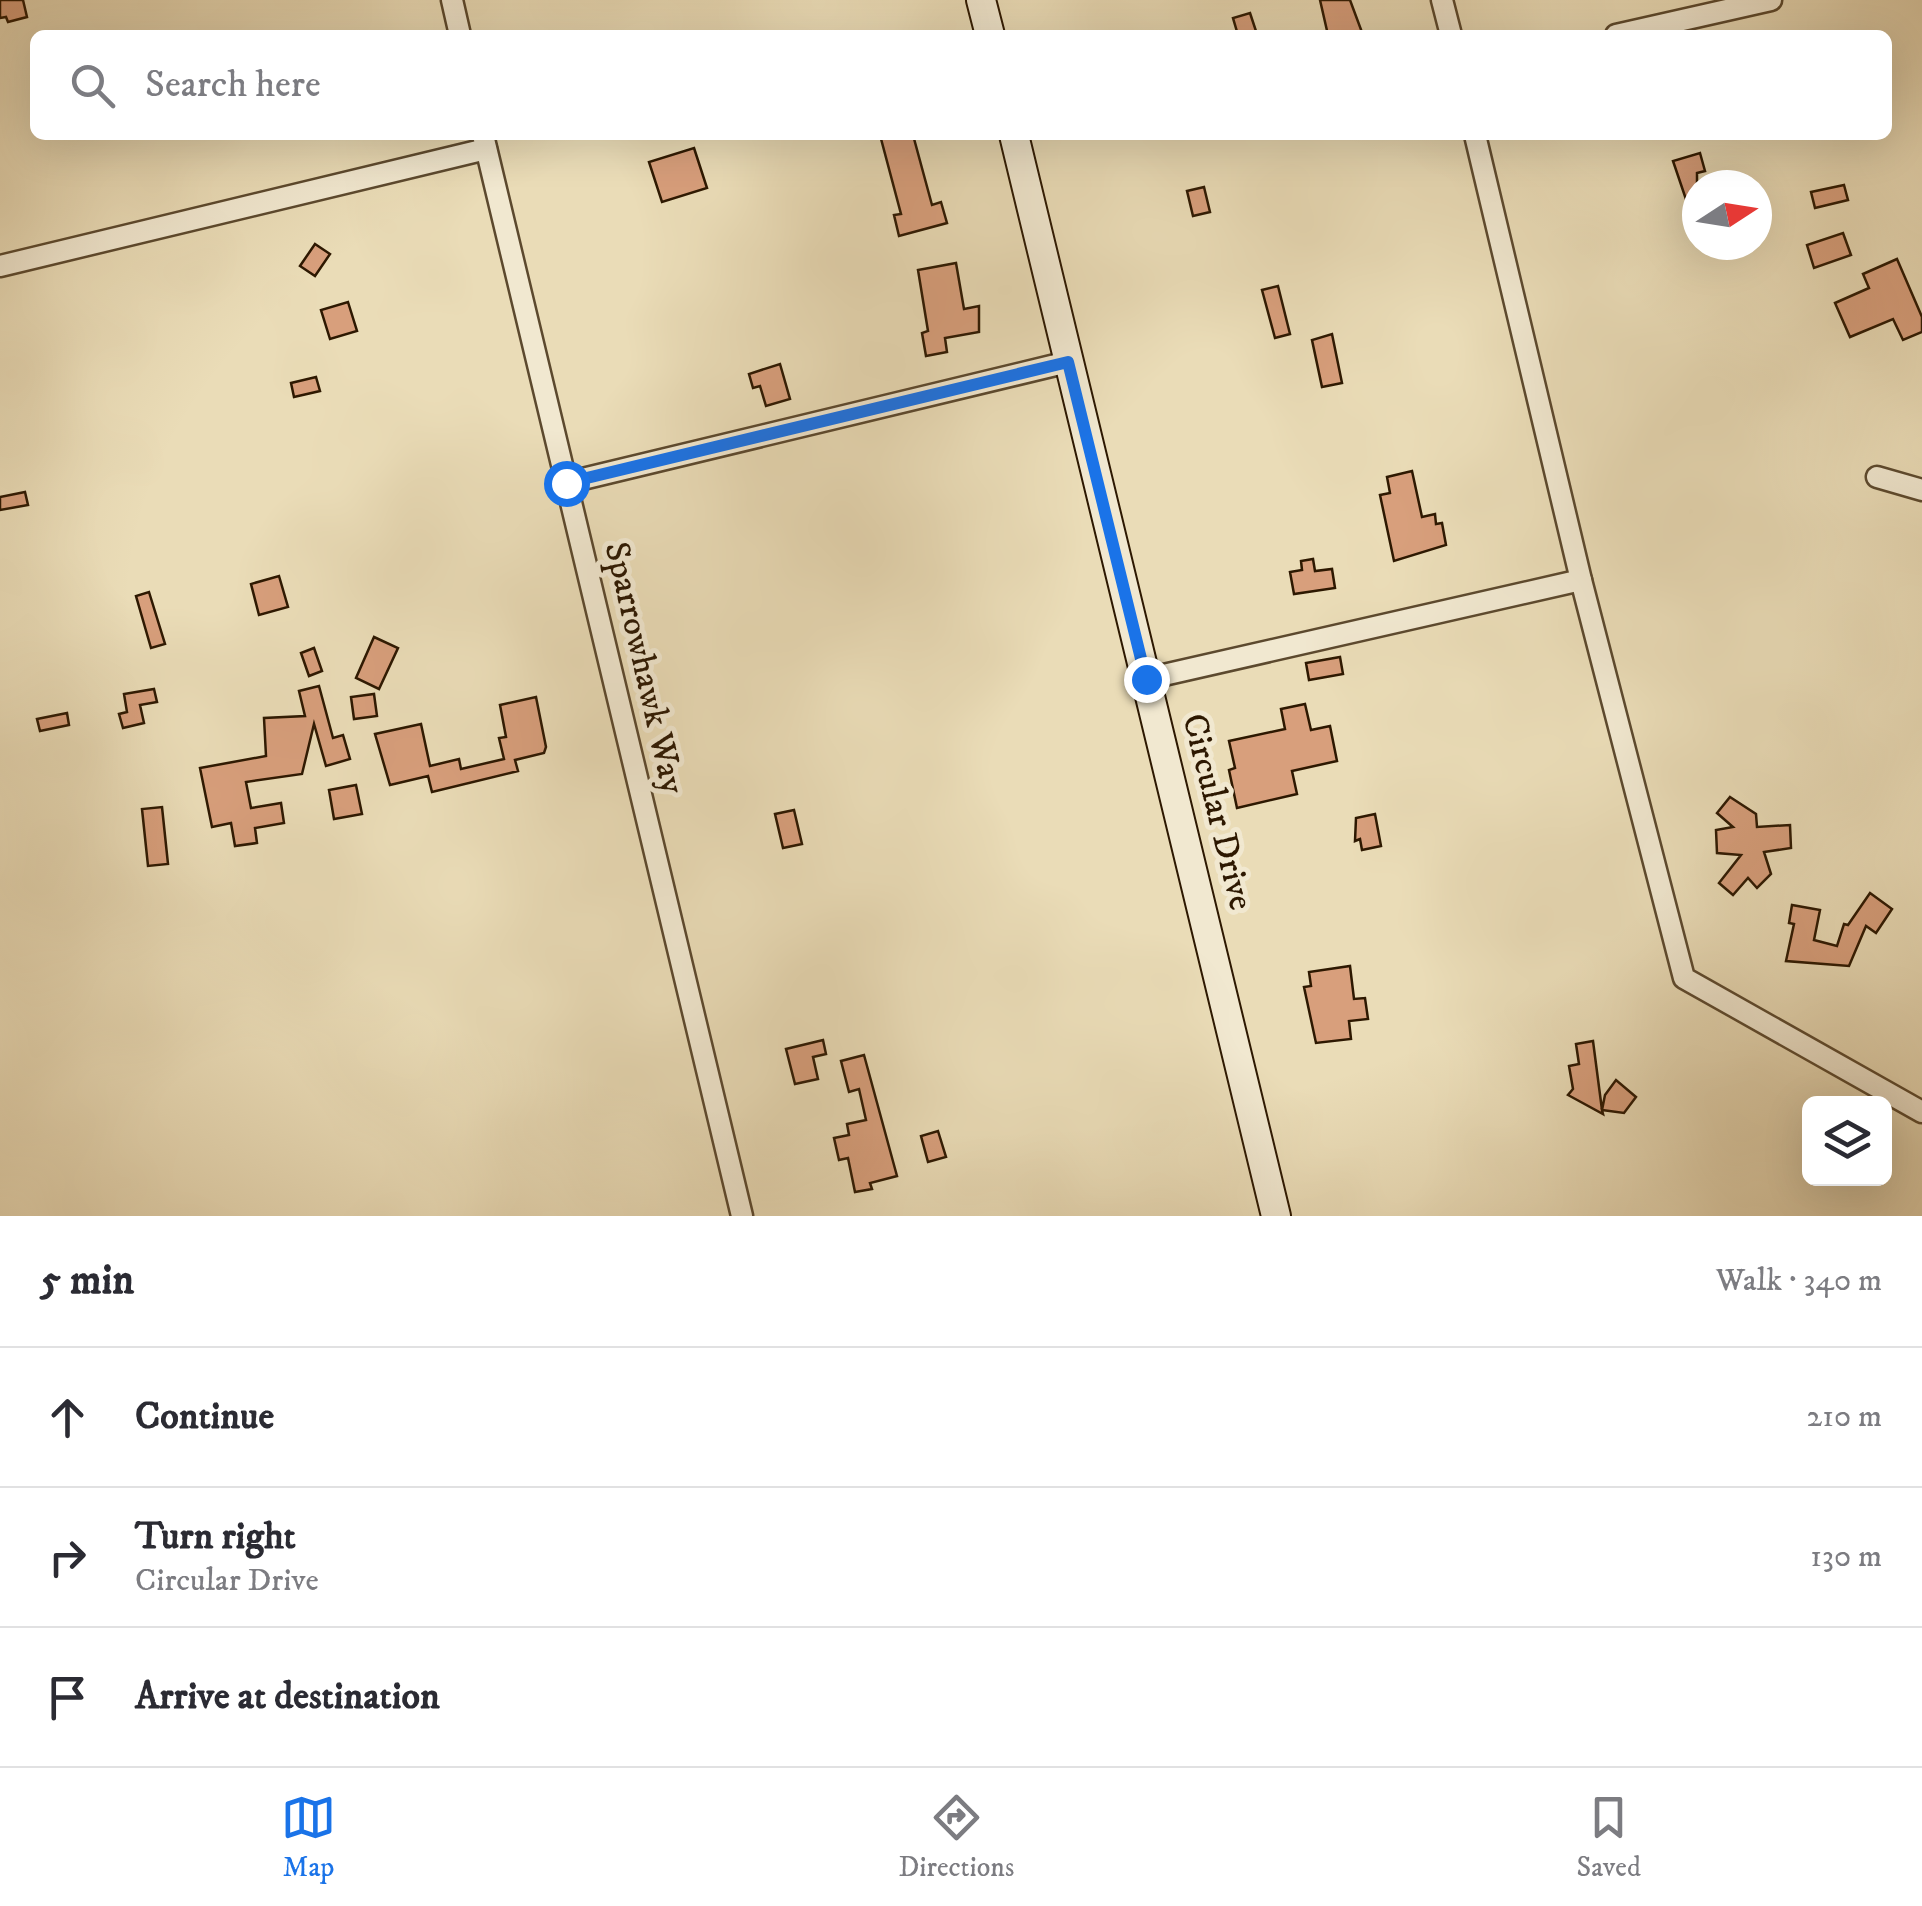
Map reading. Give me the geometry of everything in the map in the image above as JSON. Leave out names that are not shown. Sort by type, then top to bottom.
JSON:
[{"type":"street","points":[[452,0],[459,30]]},
{"type":"street","points":[[981,0],[989,30]]},
{"type":"street","points":[[1442,0],[1450,30]]},
{"type":"street","points":[[1638,30],[1771,0]]},
{"type":"street","name":"Circular Drive","points":[[1015,140],[1276,1216]]},
{"type":"street","points":[[1476,140],[1581,580],[1684,978],[1922,1112]]},
{"type":"street","points":[[0,266],[484,142]]},
{"type":"street","name":"Sparrowhawk Way","points":[[484,142],[742,1216]]},
{"type":"street","points":[[566,483],[1068,362]]},
{"type":"street","points":[[1877,477],[1922,490]]},
{"type":"street","points":[[1146,679],[1581,580]]},
{"type":"building","points":[[0,0],[23,0],[27,17],[8,22],[6,17],[0,18]]},
{"type":"building","points":[[1320,0],[1350,0],[1361,30],[1327,30]]},
{"type":"building","points":[[1250,13],[1256,30],[1237,30],[1233,18]]},
{"type":"building","points":[[881,140],[914,140],[932,205],[941,202],[947,223],[899,236],[894,215],[901,214]]},
{"type":"building","points":[[694,148],[707,188],[662,202],[649,162]]},
{"type":"building","points":[[1700,153],[1705,170],[1682,170],[1682,188],[1673,161]]},
{"type":"building","points":[[1844,185],[1848,200],[1815,208],[1811,192]]},
{"type":"building","points":[[1204,187],[1210,212],[1193,216],[1187,191]]},
{"type":"building","points":[[1843,233],[1851,255],[1814,268],[1807,245]]},
{"type":"building","points":[[315,244],[330,254],[315,276],[300,266]]},
{"type":"building","points":[[1897,259],[1922,317],[1922,332],[1903,340],[1893,319],[1850,337],[1835,303],[1869,288],[1863,274]]},
{"type":"building","points":[[956,263],[964,309],[979,306],[979,332],[945,338],[947,352],[926,356],[922,333],[928,331],[918,270]]},
{"type":"building","points":[[1278,286],[1290,334],[1275,338],[1262,290]]},
{"type":"building","points":[[348,302],[357,331],[330,339],[321,310]]},
{"type":"building","points":[[1332,334],[1342,383],[1322,387],[1312,340]]},
{"type":"building","points":[[780,364],[790,399],[766,406],[760,386],[753,388],[749,374]]},
{"type":"building","points":[[316,377],[320,391],[294,397],[291,383]]},
{"type":"building","points":[[1412,471],[1422,517],[1435,514],[1436,524],[1442,523],[1446,545],[1394,561],[1380,495],[1390,493],[1387,477]]},
{"type":"building","points":[[25,492],[28,505],[0,510],[0,497]]},
{"type":"building","points":[[1313,559],[1315,571],[1332,569],[1335,588],[1294,594],[1290,572],[1302,570],[1301,561]]},
{"type":"building","points":[[279,576],[288,607],[259,615],[251,584]]},
{"type":"building","points":[[149,592],[165,644],[151,648],[136,596]]},
{"type":"building","points":[[374,637],[398,648],[379,689],[356,678]]},
{"type":"building","points":[[314,648],[322,671],[309,676],[301,653]]},
{"type":"building","points":[[1340,657],[1343,674],[1309,680],[1306,663]]},
{"type":"building","points":[[319,686],[333,738],[343,735],[350,759],[326,766],[314,724],[302,774],[246,782],[251,808],[281,803],[284,823],[255,828],[257,843],[235,846],[231,823],[212,827],[200,768],[266,756],[264,718],[305,716],[299,691]]},
{"type":"building","points":[[154,689],[157,702],[140,705],[144,723],[123,728],[119,714],[127,712],[124,694]]},
{"type":"building","points":[[374,694],[377,716],[354,719],[351,697]]},
{"type":"building","points":[[536,697],[546,747],[544,753],[515,760],[518,771],[432,792],[428,776],[390,785],[375,734],[421,724],[430,766],[459,759],[461,769],[504,759],[499,738],[506,737],[500,705]]},
{"type":"building","points":[[1305,704],[1311,730],[1330,726],[1337,761],[1292,771],[1297,794],[1237,808],[1229,770],[1235,768],[1229,741],[1285,729],[1281,709]]},
{"type":"building","points":[[67,713],[69,725],[40,731],[37,719]]},
{"type":"building","points":[[356,785],[362,814],[334,819],[329,790]]},
{"type":"building","points":[[1730,797],[1756,814],[1757,827],[1790,825],[1791,848],[1764,852],[1771,874],[1757,888],[1748,878],[1733,895],[1719,883],[1741,855],[1717,853],[1716,830],[1733,827],[1717,813]]},
{"type":"building","points":[[162,807],[168,864],[148,866],[142,809]]},
{"type":"building","points":[[794,810],[802,844],[783,848],[775,814]]},
{"type":"building","points":[[1375,814],[1381,846],[1362,850],[1360,839],[1355,841],[1356,818]]},
{"type":"building","points":[[1870,893],[1892,909],[1876,933],[1866,926],[1849,966],[1786,961],[1794,924],[1789,923],[1792,905],[1820,910],[1814,940],[1837,946],[1844,924],[1848,925]]},
{"type":"building","points":[[1350,966],[1354,999],[1365,998],[1368,1019],[1349,1021],[1351,1039],[1316,1043],[1304,987],[1311,986],[1309,972]]},
{"type":"building","points":[[823,1040],[826,1054],[813,1057],[818,1079],[795,1084],[786,1049]]},
{"type":"building","points":[[1593,1041],[1603,1114],[1568,1095],[1573,1089],[1569,1066],[1579,1064],[1576,1044]]},
{"type":"building","points":[[864,1055],[897,1176],[870,1183],[872,1189],[855,1192],[848,1158],[839,1160],[834,1138],[849,1135],[847,1124],[866,1120],[859,1089],[849,1092],[841,1061]]},
{"type":"building","points":[[1616,1080],[1636,1097],[1624,1113],[1602,1110],[1605,1095]]},
{"type":"building","points":[[938,1131],[946,1157],[928,1162],[921,1136]]},
{"type":"route","points":[[566,483],[1068,362],[1146,679]]}]
